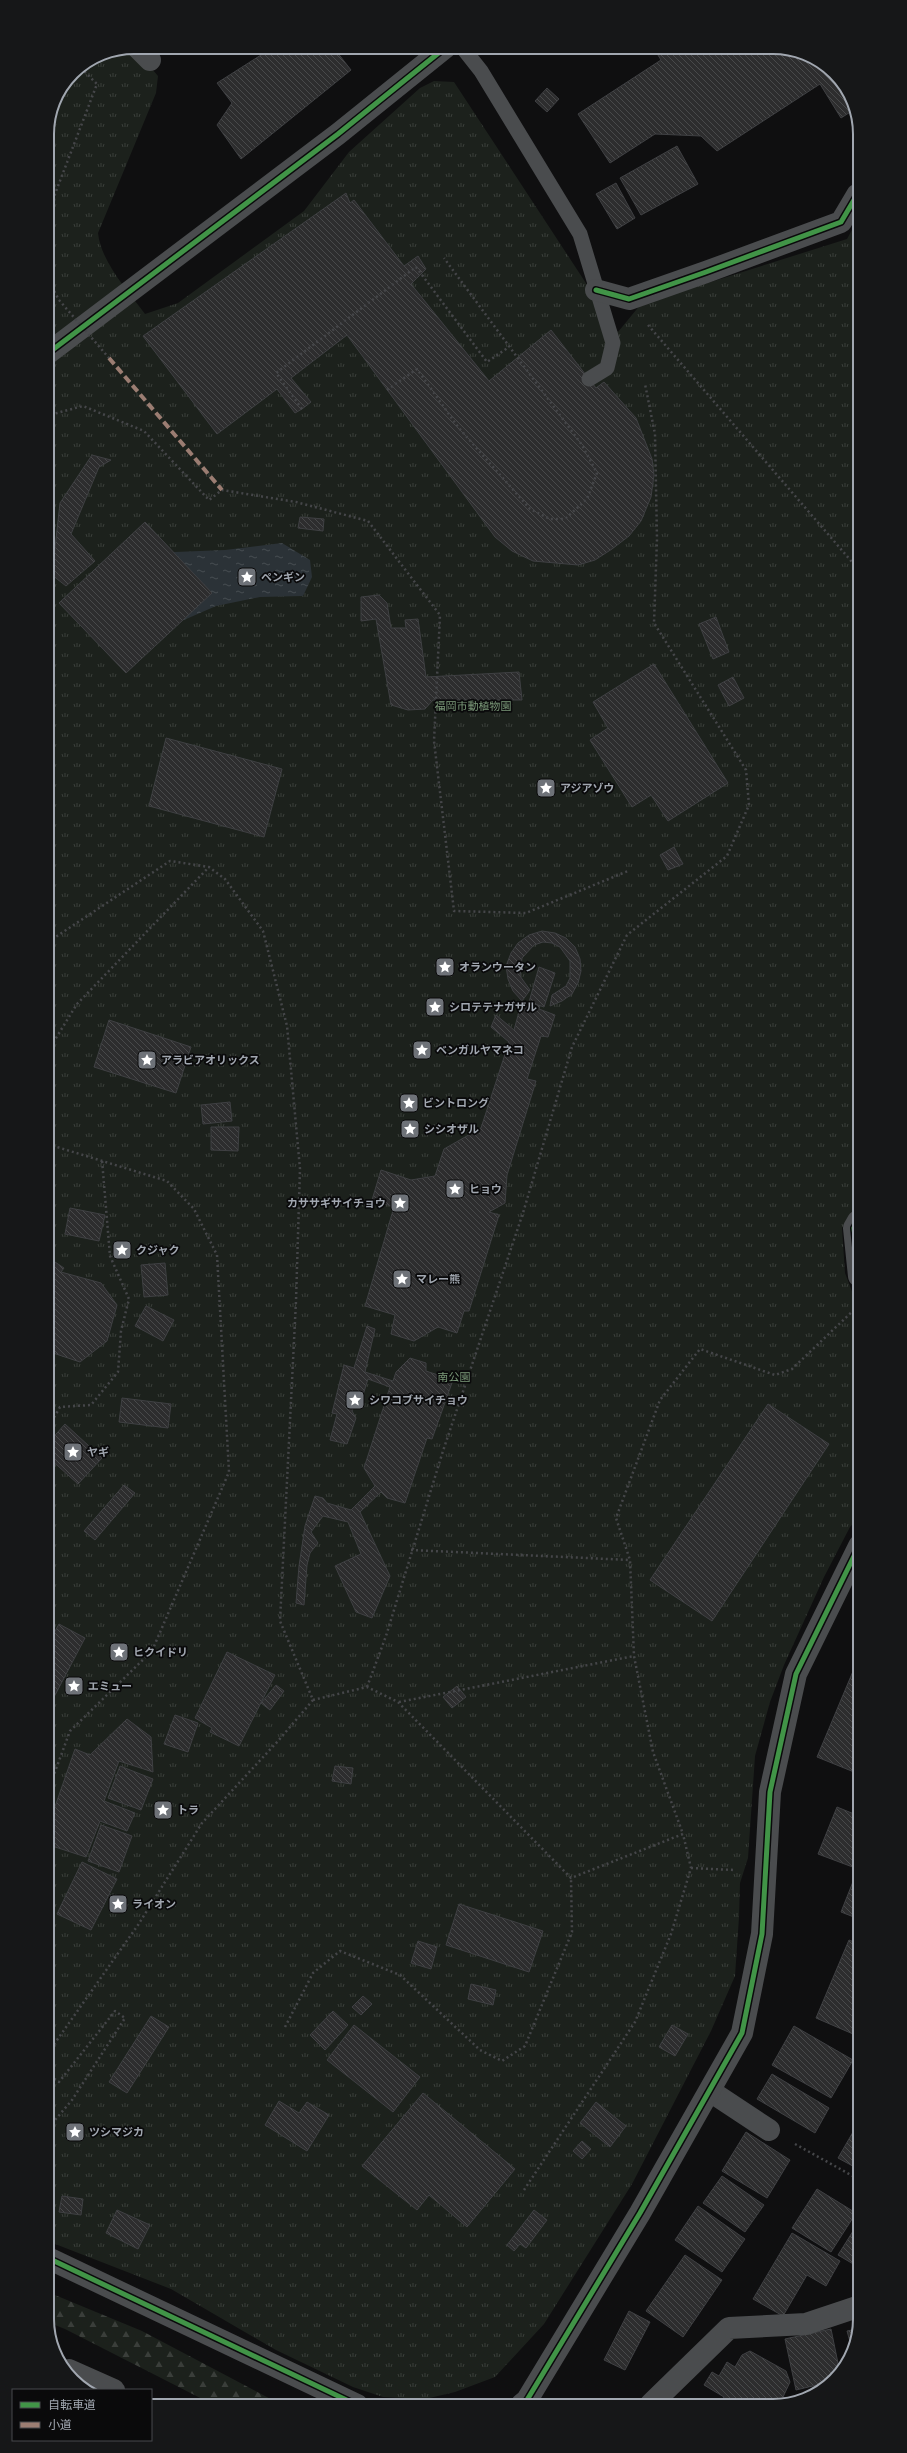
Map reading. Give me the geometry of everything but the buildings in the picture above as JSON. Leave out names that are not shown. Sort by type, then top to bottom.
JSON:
[{"type":"street","points":[[54,349],[338,134],[437,54]]},
{"type":"street","points":[[596,290],[629,299],[841,222],[853,204]]},
{"type":"street","points":[[528,2399],[640,2213],[742,2033],[762,1934],[770,1792],[796,1674],[853,1558]]},
{"type":"street","points":[[710,2091],[770,2130]]},
{"type":"street","points":[[54,2262],[344,2399]]},
{"type":"street","points":[[656,2399],[729,2328],[806,2324],[853,2308]]},
{"type":"street","points":[[74,2372],[112,2389]]},
{"type":"lane","points":[[468,54],[481,71],[580,234],[613,342],[607,368],[589,379]]},
{"type":"path","points":[[54,194],[97,84],[84,72]]},
{"type":"path","points":[[387,390],[417,369],[458,426],[530,509],[550,519],[565,520],[587,499],[598,473],[582,445],[444,258]]},
{"type":"path","points":[[302,409],[276,373],[416,268],[487,362],[509,347]]},
{"type":"path","points":[[54,291],[59,300],[109,358]]},
{"type":"path","points":[[629,299],[635,310],[853,564]]},
{"type":"path","points":[[367,1687],[386,1636],[411,1550],[523,1213],[572,1047],[627,935],[727,856],[749,805],[746,770],[654,623],[657,539],[655,434],[645,384]]},
{"type":"path","points":[[54,415],[57,413],[83,406],[144,431],[209,500],[222,490],[296,502],[368,520],[440,615],[434,741],[454,911],[526,913],[628,871]]},
{"type":"path","points":[[54,938],[170,861],[209,868],[225,879],[264,931],[287,1026],[300,1169],[296,1301],[280,1621],[313,1700]]},
{"type":"path","points":[[54,1041],[77,1004],[209,868]]},
{"type":"path","points":[[54,1148],[57,1147],[102,1160],[167,1181],[194,1210],[217,1255],[229,1472],[152,1651],[70,1730],[54,1774]]},
{"type":"path","points":[[54,1417],[60,1407],[92,1405],[118,1372],[121,1331],[129,1299],[110,1256],[102,1160]]},
{"type":"path","points":[[524,2190],[636,2022],[671,1934],[691,1868],[683,1834],[653,1752],[634,1656],[630,1560],[616,1518],[660,1400],[700,1349],[776,1375],[792,1369],[853,1311]]},
{"type":"path","points":[[411,1550],[630,1560]]},
{"type":"path","points":[[398,1702],[634,1656]]},
{"type":"path","points":[[54,2044],[138,1925],[202,1822],[278,1742],[313,1700],[367,1687],[398,1702],[571,1878],[572,1932],[525,2046],[502,2061],[480,2050],[400,1974],[340,1951],[313,1973],[285,2027]]},
{"type":"path","points":[[571,1878],[683,1834]]},
{"type":"path","points":[[691,1868],[766,1870]]},
{"type":"path","points":[[54,2079],[59,2082],[115,2011],[125,2018],[72,2100],[54,2121]]},
{"type":"path","points":[[770,2130],[853,2176]]},
{"type":"green space","name":"南公園","points":[[134,54],[139,54],[158,76],[156,93],[98,233],[104,255],[116,276],[145,314],[178,303],[304,211],[349,152],[420,88],[434,81],[454,82],[618,332],[641,304],[847,239],[853,228],[853,1211],[842,1228],[845,1273],[853,1294],[853,1524],[824,1577],[784,1665],[770,1702],[755,1756],[748,1858],[740,1883],[735,1976],[711,2031],[632,2184],[544,2324],[495,2377],[455,2392],[425,2399],[383,2397],[353,2387],[276,2350],[171,2289],[54,2244],[54,129],[60,103],[71,85],[81,74],[108,58]]},
{"type":"green space","points":[[54,2295],[142,2331],[271,2399],[202,2399],[55,2325]]},
{"type":"water","points":[[282,543],[310,560],[312,577],[303,596],[260,597],[216,606],[177,623],[151,553],[225,550]]},
{"type":"marked path","points":[[109,358],[222,490]]},
{"type":"cycle path","points":[[54,349],[338,134],[437,54]]},
{"type":"cycle path","points":[[596,290],[629,299],[841,222],[853,202]]},
{"type":"cycle path","points":[[528,2399],[640,2213],[742,2033],[762,1934],[770,1792],[796,1674],[853,1558]]},
{"type":"cycle path","points":[[54,2261],[344,2399]]},
{"type":"place","name":"ペンギン","points":[[247,577]]},
{"type":"place","name":"アジアゾウ","points":[[546,788]]},
{"type":"place","name":"オランウータン","points":[[445,967]]},
{"type":"place","name":"シロテテナガザル","points":[[435,1007]]},
{"type":"place","name":"ベンガルヤマネコ","points":[[422,1050]]},
{"type":"place","name":"アラビアオリックス","points":[[147,1060]]},
{"type":"place","name":"ビントロング","points":[[409,1103]]},
{"type":"place","name":"シシオザル","points":[[410,1129]]},
{"type":"place","name":"ヒョウ","points":[[455,1189]]},
{"type":"place","name":"カササギサイチョウ","points":[[400,1203]]},
{"type":"place","name":"クジャク","points":[[122,1250]]},
{"type":"place","name":"マレー熊","points":[[402,1279]]},
{"type":"place","name":"シワコブサイチョウ","points":[[355,1400]]},
{"type":"place","name":"ヤギ","points":[[73,1452]]},
{"type":"place","name":"ヒクイドリ","points":[[119,1652]]},
{"type":"place","name":"エミュー","points":[[74,1686]]},
{"type":"place","name":"トラ","points":[[163,1810]]},
{"type":"place","name":"ライオン","points":[[118,1904]]},
{"type":"place","name":"ツシマジカ","points":[[75,2132]]},
{"type":"park label","name":"福岡市動植物園","points":[[473,706]]}]
